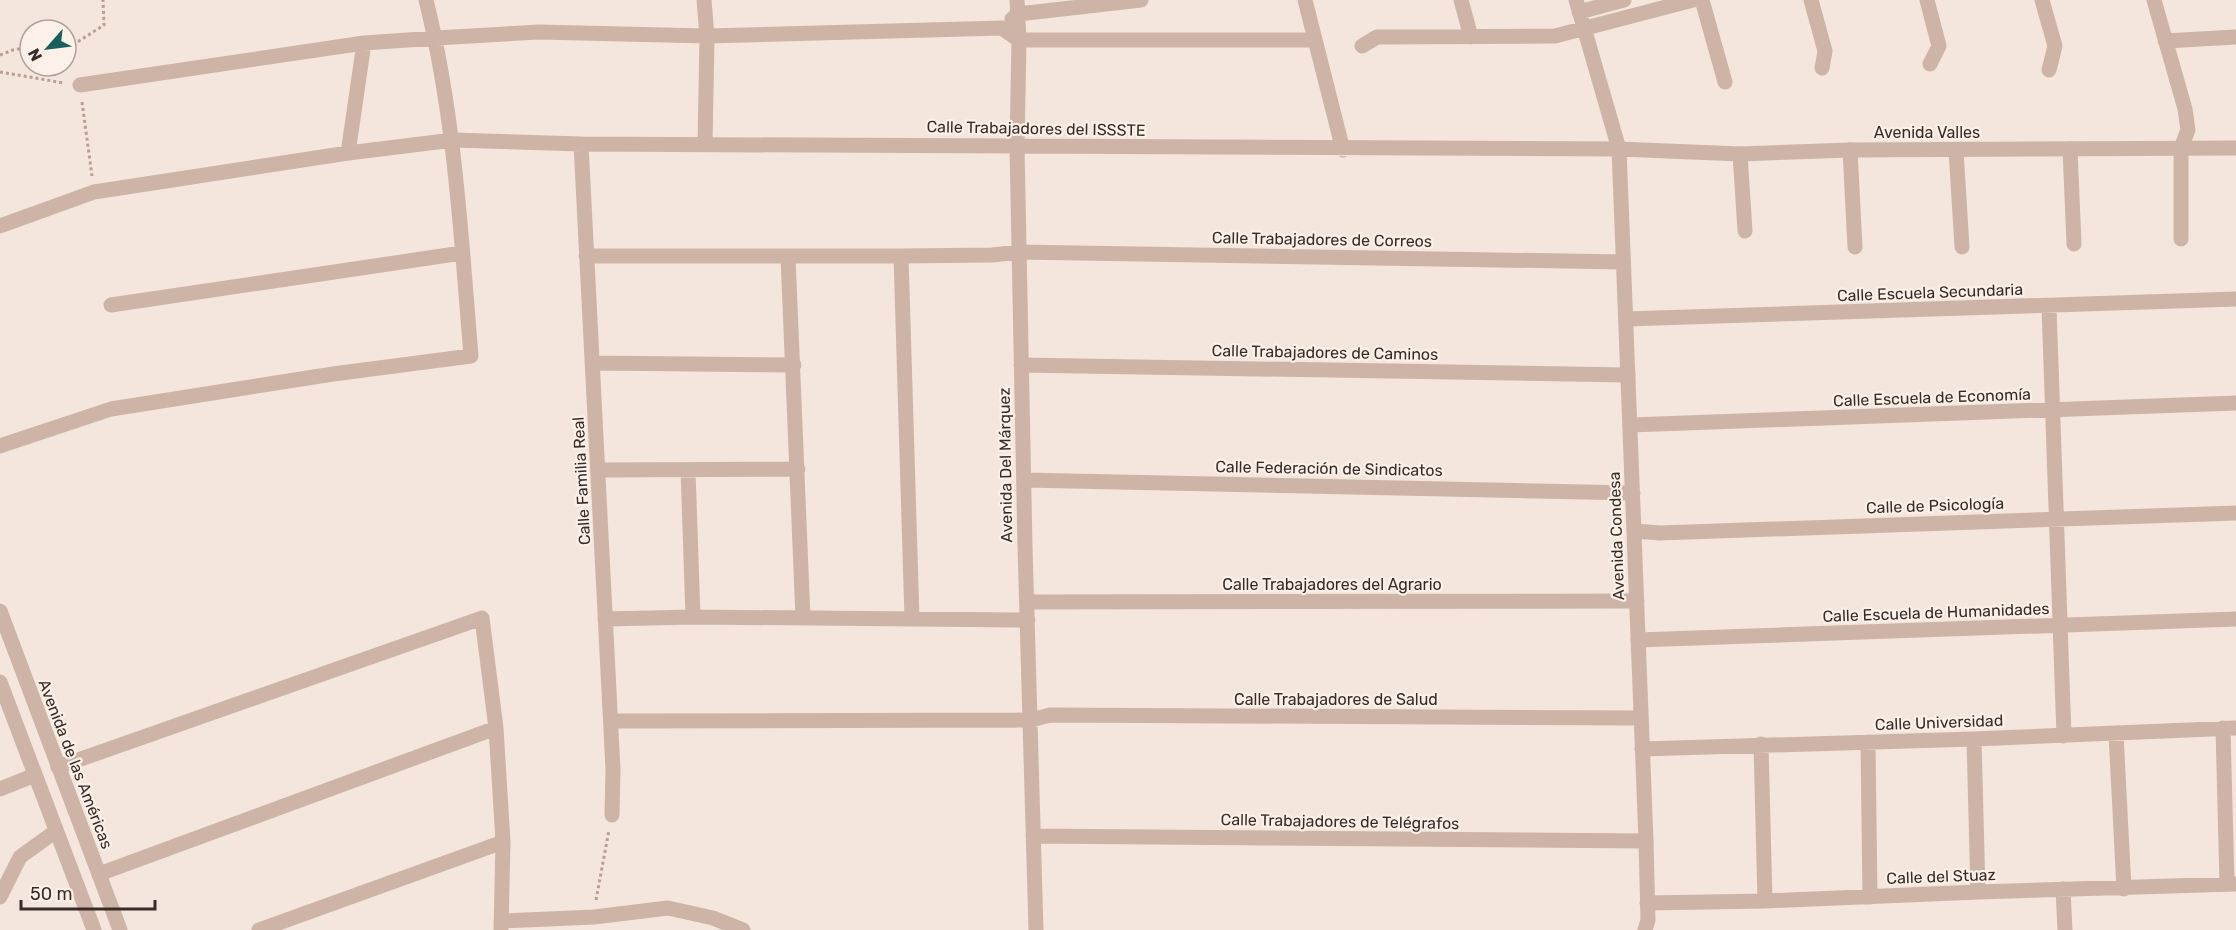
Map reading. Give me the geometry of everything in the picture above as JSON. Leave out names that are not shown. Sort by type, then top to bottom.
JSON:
[{"type":"street","points":[[0,446],[111,409],[333,374],[471,356],[453,140],[436,38],[426,0]]},
{"type":"street","points":[[704,0],[707,36],[705,145]]},
{"type":"street","points":[[1002,28],[1017,7],[1141,0]]},
{"type":"street","points":[[1305,0],[1343,150]]},
{"type":"street","points":[[1461,0],[1471,37]]},
{"type":"street","points":[[1578,6],[1624,0]]},
{"type":"street","points":[[1362,46],[1377,37],[1555,36],[1693,0]]},
{"type":"street","points":[[1702,0],[1725,82]]},
{"type":"street","points":[[1811,0],[1825,51],[1822,68]]},
{"type":"street","points":[[1927,0],[1939,46],[1930,64]]},
{"type":"street","points":[[2042,0],[2055,46],[2049,70]]},
{"type":"street","points":[[2154,0],[2185,109],[2188,130],[2181,148],[2181,239]]},
{"type":"street","name":"Avenida Condesa","points":[[1578,6],[1619,149],[1648,927]]},
{"type":"street","name":"Avenida Del Márquez","points":[[1017,7],[1021,365],[1036,930]]},
{"type":"street","points":[[80,85],[364,43],[539,32],[707,36],[1002,28],[1019,40],[1315,40]]},
{"type":"street","points":[[2165,41],[2236,37]]},
{"type":"street","points":[[348,153],[364,43]]},
{"type":"street","name":"Calle Trabajadores del ISSSTE","points":[[0,226],[94,192],[348,153],[453,140],[581,144],[1343,150],[1619,149]]},
{"type":"street","name":"Calle Familia Real","points":[[581,144],[611,721],[612,815]]},
{"type":"street","name":"Avenida Valles","points":[[1619,149],[1740,154],[1850,150],[2236,147]]},
{"type":"street","points":[[2070,149],[2074,244]]},
{"type":"street","points":[[1850,150],[1855,247]]},
{"type":"street","points":[[1956,150],[1962,247]]},
{"type":"street","points":[[1740,154],[1745,231]]},
{"type":"street","name":"Calle Trabajadores de Correos","points":[[586,256],[901,256],[992,255],[1019,252],[1623,262]]},
{"type":"street","points":[[111,305],[462,253]]},
{"type":"street","points":[[901,256],[912,619]]},
{"type":"street","points":[[788,257],[803,618]]},
{"type":"street","name":"Calle Escuela Secundaria","points":[[1626,320],[2236,299]]},
{"type":"street","points":[[2049,306],[2064,736]]},
{"type":"street","points":[[592,363],[794,365]]},
{"type":"street","name":"Calle Trabajadores de Caminos","points":[[1021,365],[1628,375]]},
{"type":"street","name":"Calle Escuela de Economía","points":[[1630,425],[2236,403]]},
{"type":"street","points":[[598,470],[798,469]]},
{"type":"street","points":[[688,470],[693,617]]},
{"type":"street","name":"Calle Federación de Sindicatos","points":[[1024,480],[1633,493]]},
{"type":"street","name":"Calle de Psicología","points":[[1635,531],[1671,532],[2236,513]]},
{"type":"street","name":"Calle Trabajadores del Agrario","points":[[1027,602],[1637,601]]},
{"type":"street","name":"Avenida de las Américas","points":[[0,611],[120,930]]},
{"type":"street","points":[[605,619],[693,617],[1028,620]]},
{"type":"street","points":[[58,767],[482,618],[496,728],[503,842],[501,925],[595,924],[668,908],[713,918],[743,930]]},
{"type":"street","name":"Calle Escuela de Humanidades","points":[[1638,640],[2236,619]]},
{"type":"street","points":[[0,682],[94,930]]},
{"type":"street","name":"Calle Trabajadores de Salud","points":[[611,721],[1031,720],[1050,715],[1641,718]]},
{"type":"street","points":[[99,874],[496,728]]},
{"type":"street","points":[[2230,728],[2231,884]]},
{"type":"street","name":"Calle Universidad","points":[[1642,749],[2064,736],[2230,728]]},
{"type":"street","points":[[2116,734],[2124,889]]},
{"type":"street","points":[[1974,739],[1978,892]]},
{"type":"street","points":[[1868,742],[1870,897]]},
{"type":"street","points":[[1761,744],[1765,901]]},
{"type":"street","points":[[0,789],[35,775]]},
{"type":"street","points":[[0,897],[20,857],[56,831]]},
{"type":"street","name":"Calle Trabajadores de Telégrafos","points":[[1033,836],[1646,841]]},
{"type":"street","points":[[260,930],[503,842]]},
{"type":"street","name":"Calle del Stuaz","points":[[1647,903],[1765,901],[2231,884]]},
{"type":"street","points":[[2063,889],[2065,930]]},
{"type":"path","points":[[78,41],[104,25],[103,0]]},
{"type":"path","points":[[0,55],[18,49]]},
{"type":"path","points":[[0,72],[80,85],[94,192]]},
{"type":"path","points":[[595,924],[598,884],[612,815]]}]
